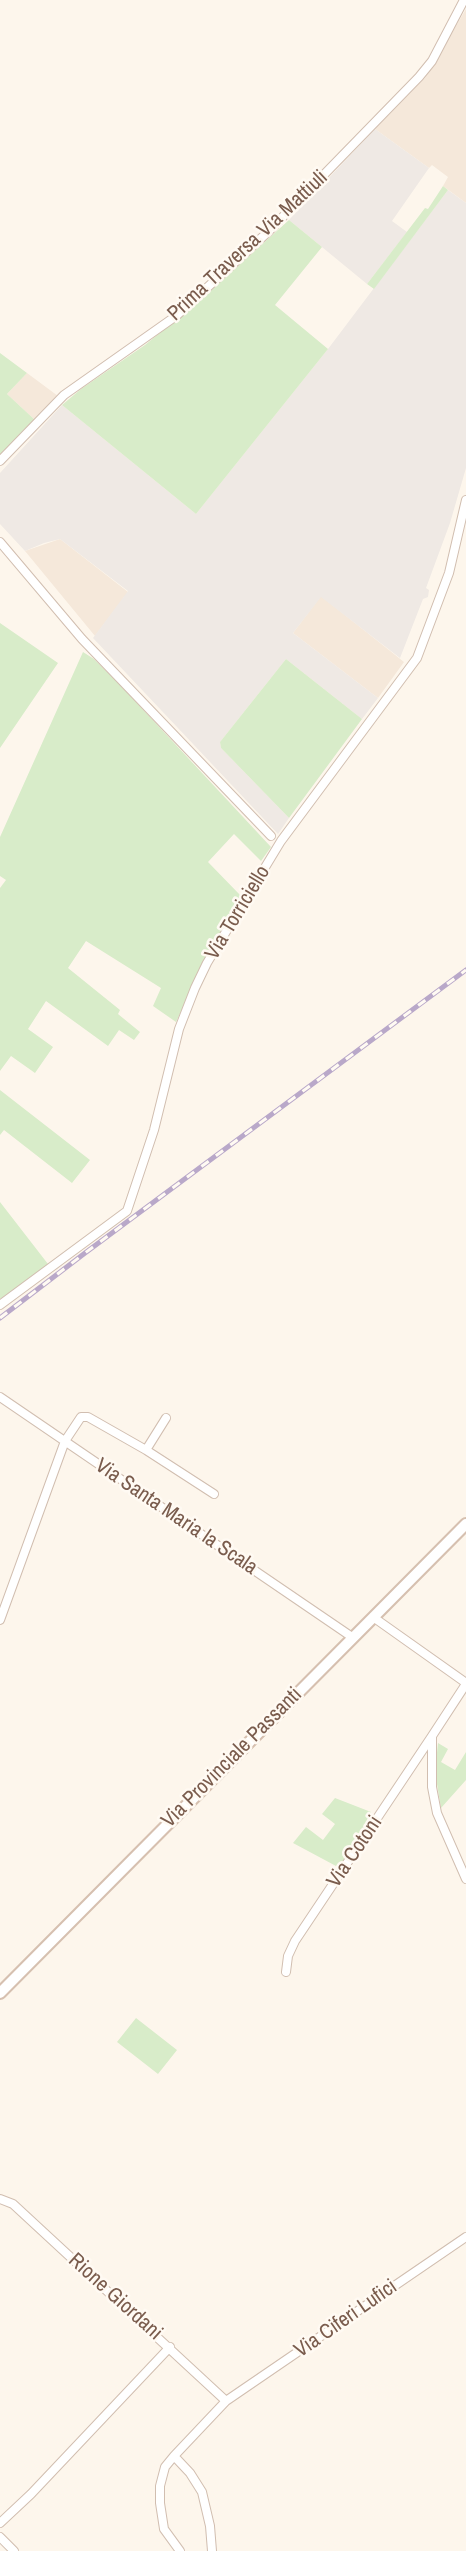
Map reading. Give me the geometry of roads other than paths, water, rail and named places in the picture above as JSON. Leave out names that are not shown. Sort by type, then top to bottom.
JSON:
[{"type":"main road","name":"Via Provinciale Passanti","points":[[0,1993],[466,1524]]},
{"type":"street","name":"Prima Traversa Via Mattiuli","points":[[0,461],[64,395],[176,316],[269,231],[419,77],[432,61],[464,0]]},
{"type":"street","name":"Via Torriciello","points":[[0,1305],[127,1210],[154,1130],[179,1029],[195,988],[207,963],[281,841],[417,658],[449,573],[466,500]]},
{"type":"street","name":"Via Torriciello","points":[[0,542],[82,639],[271,836]]},
{"type":"street","name":"Via Santa Maria la Scala","points":[[0,1397],[352,1637]]},
{"type":"street","points":[[0,1620],[65,1441],[81,1416],[88,1417],[146,1450],[214,1494]]},
{"type":"street","points":[[146,1450],[166,1418]]},
{"type":"street","points":[[373,1617],[466,1683]]},
{"type":"street","name":"Via Cotoni","points":[[285,1972],[288,1956],[295,1941],[466,1683]]},
{"type":"street","points":[[432,1736],[432,1787],[437,1813],[466,1879]]},
{"type":"street","name":"Rione Giordani","points":[[0,2199],[13,2204],[226,2401]]},
{"type":"street","name":"Via Ciferi Lufici","points":[[180,2551],[164,2529],[160,2504],[160,2486],[165,2467],[174,2456],[226,2401],[466,2237]]},
{"type":"street","points":[[0,2523],[31,2494],[170,2347]]},
{"type":"street","points":[[174,2456],[190,2473],[202,2492],[210,2526],[212,2551]]},
{"type":"street","points":[[0,2537],[14,2551]]},
{"type":"railway","points":[[0,1318],[466,970]]}]
